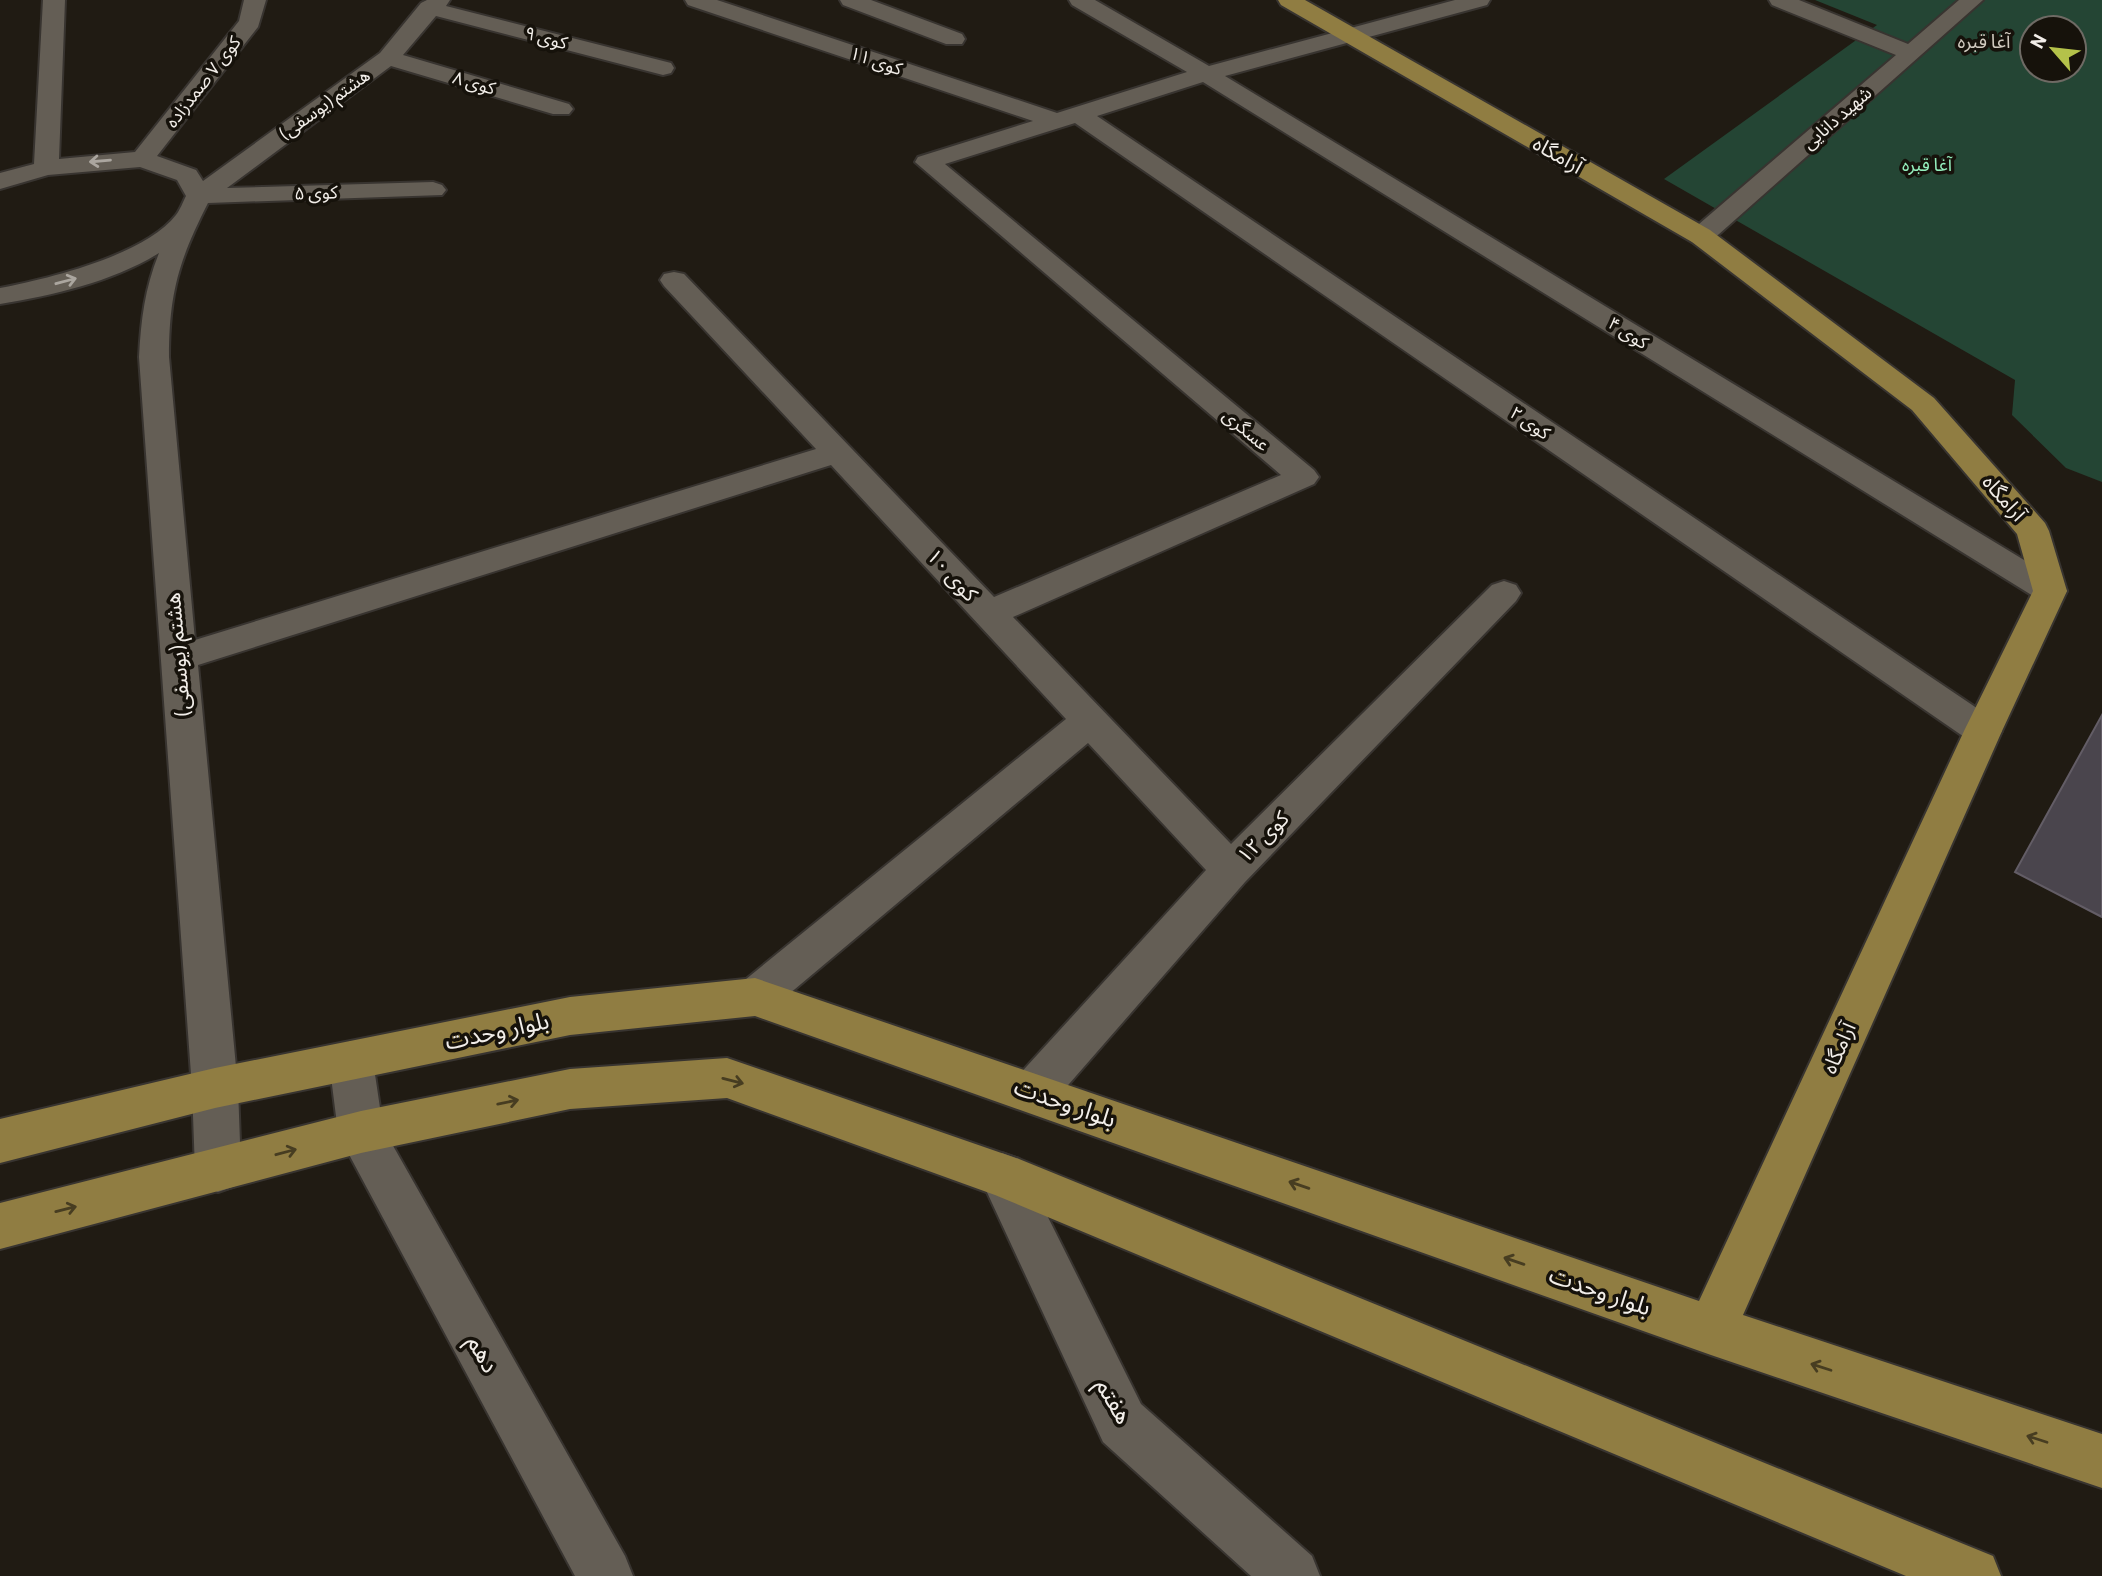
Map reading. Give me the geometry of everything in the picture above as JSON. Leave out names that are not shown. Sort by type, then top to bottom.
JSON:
[{"type":"main road","name":"آرامگاه","points":[[1289,0],[1701,236],[1923,404],[2033,531],[2050,591],[1983,731],[1711,1330]]},
{"type":"main road","name":"بلوار وحدت","points":[[0,1141],[215,1088],[569,1016],[755,997],[1711,1330],[2102,1461]]},
{"type":"main road","points":[[0,1226],[361,1132],[570,1089],[727,1078],[1002,1175],[1973,1576]]},
{"type":"street","points":[[46,167],[54,0]]},
{"type":"street","name":"کوی ۷ صمدزاده","points":[[142,159],[250,22],[255,0]]},
{"type":"street","name":"کوی ۱۱","points":[[696,0],[1067,118]]},
{"type":"street","points":[[851,0],[954,39]]},
{"type":"street","name":"کوی ۴","points":[[1080,0],[1206,74],[2050,591]]},
{"type":"street","points":[[1067,118],[1206,74],[1479,0]]},
{"type":"street","points":[[1780,0],[1911,53]]},
{"type":"street","name":"شهید دانایی","points":[[1701,236],[1972,0]]},
{"type":"street","name":"هشتم (یوسفی)","points":[[219,1170],[215,1088],[154,357],[155,313],[161,283],[191,210],[388,58],[434,4]]},
{"type":"street","name":"کوی ۹","points":[[434,4],[663,68]]},
{"type":"street","name":"کوی ۸","points":[[388,58],[561,109]]},
{"type":"street","name":"عسگری","points":[[988,614],[1303,477],[927,162],[1067,118]]},
{"type":"street","name":"کوی ۲","points":[[1067,118],[1983,731]]},
{"type":"street","points":[[0,181],[46,167],[104,160],[142,159],[187,175],[191,210],[139,253],[75,279],[0,296]]},
{"type":"street","name":"کوی ۵","points":[[191,210],[433,190]]},
{"type":"street","name":"کوی ۱۰","points":[[674,280],[1231,870]]},
{"type":"street","points":[[179,658],[837,453]]},
{"type":"street","name":"کوی ۱۲","points":[[1032,1092],[1231,870],[1504,593]]},
{"type":"street","points":[[755,997],[1089,721]]},
{"type":"street","points":[[351,1061],[361,1132]]},
{"type":"street","name":"دهم","points":[[361,1132],[605,1576]]},
{"type":"street","name":"هفتم","points":[[1002,1175],[1122,1423],[1292,1576]]},
{"type":"green space","name":"آغا قبره","points":[[1815,0],[2102,0],[2102,482],[2066,468],[2012,415],[2015,380],[1664,179],[1877,25]]},
{"type":"building","points":[[2102,715],[2102,917],[2015,872]]},
{"type":"district","name":"آغا قبره","points":[[1984,41]]}]
